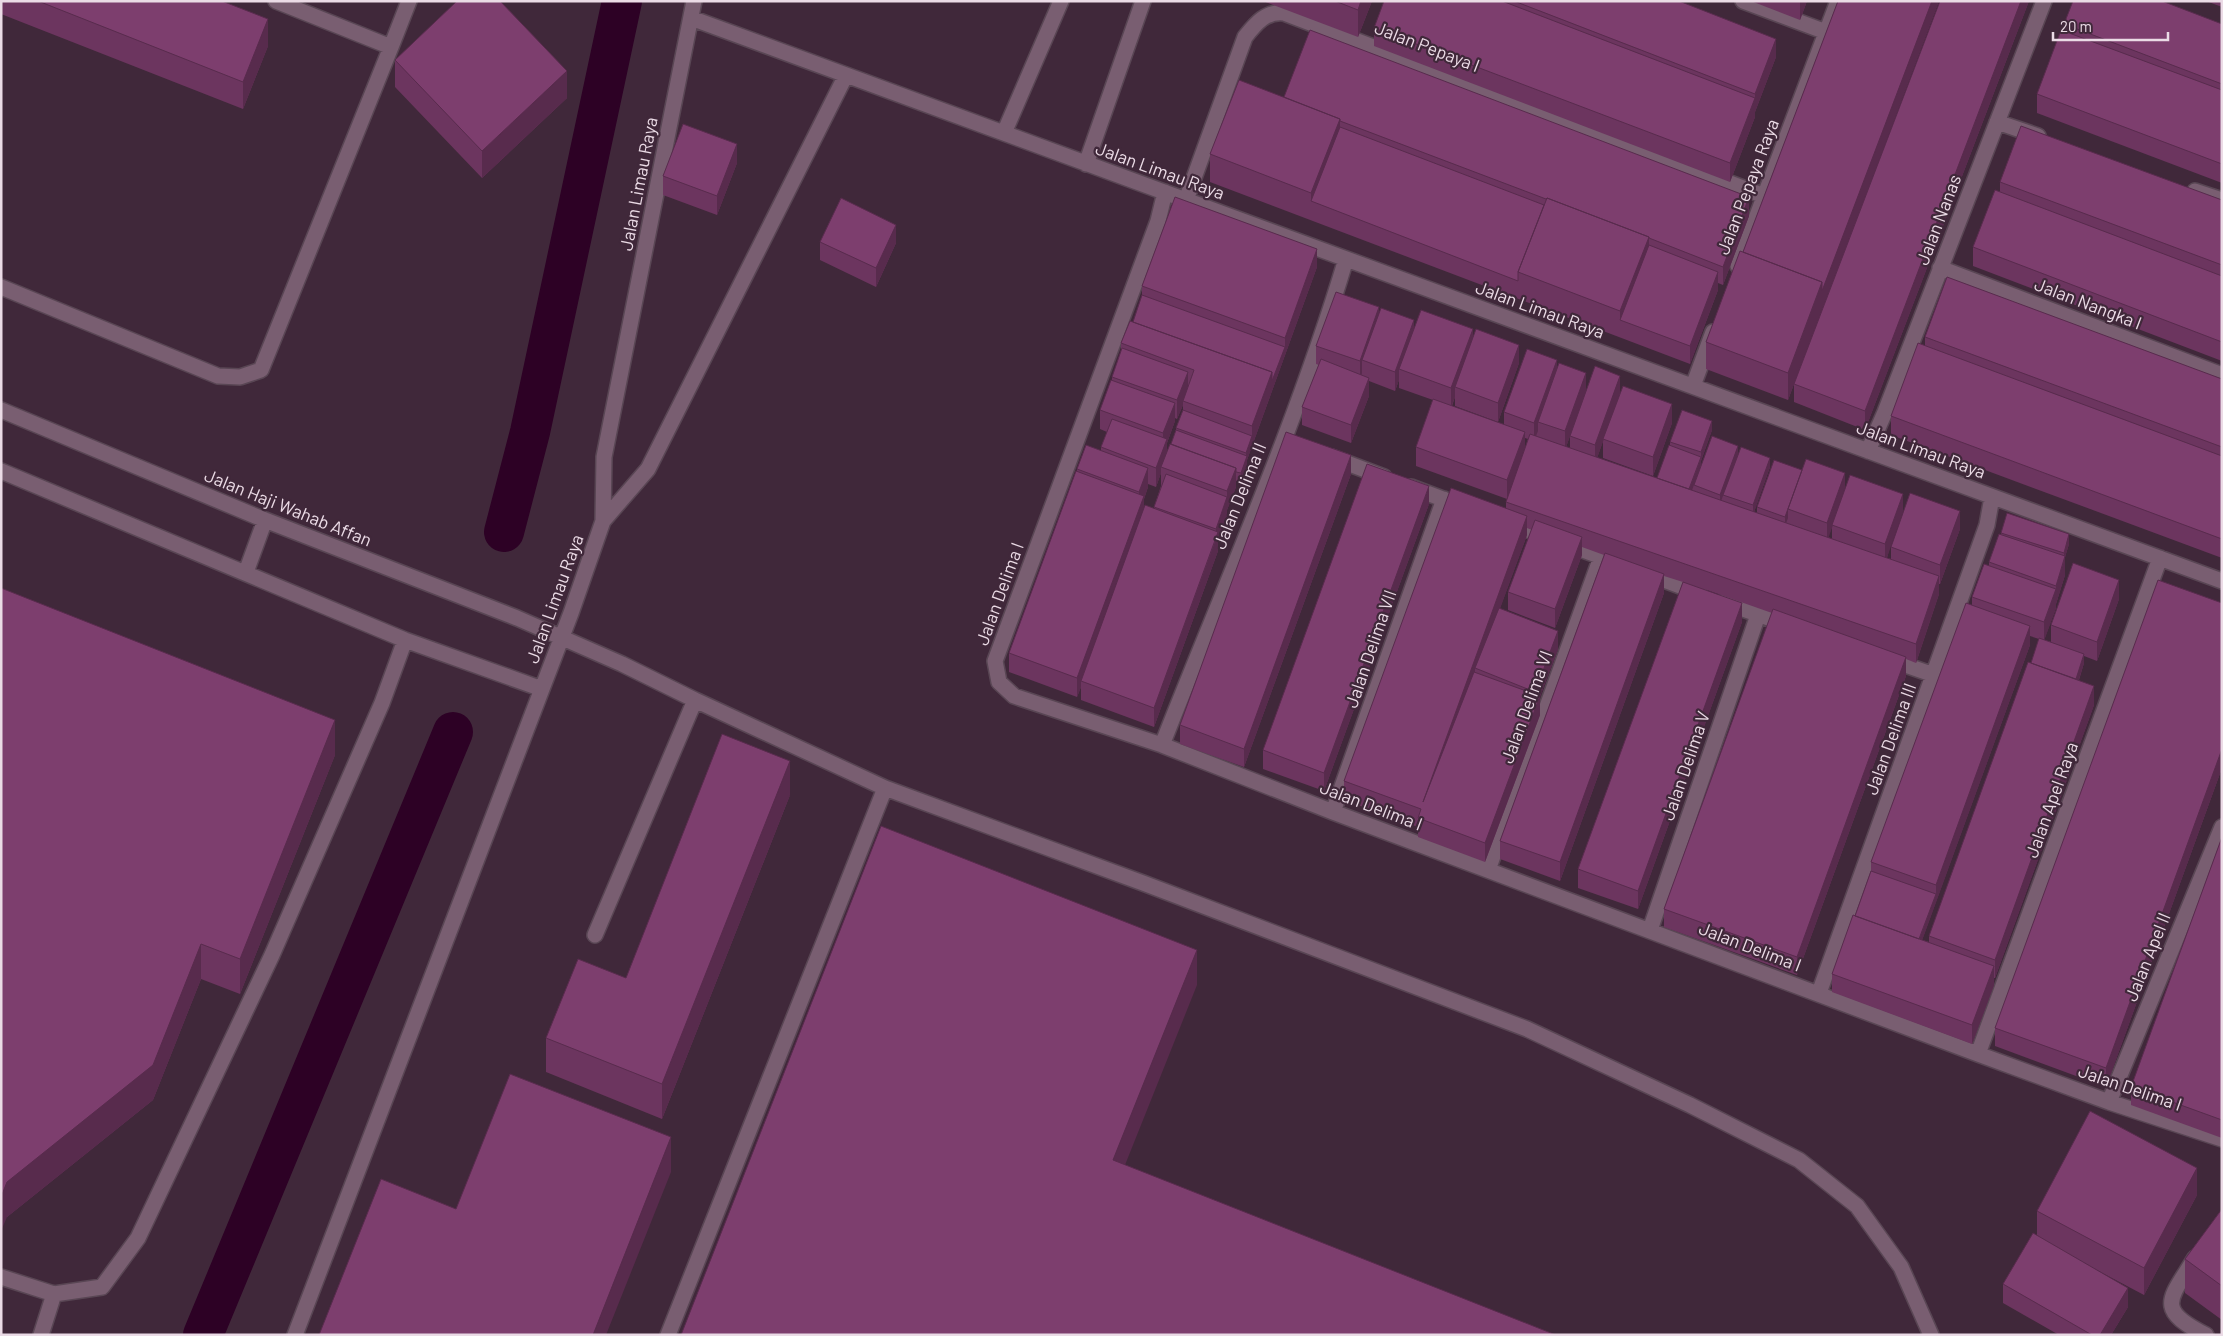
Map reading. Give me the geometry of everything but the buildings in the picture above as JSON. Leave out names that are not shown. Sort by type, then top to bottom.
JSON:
[{"type":"street","points":[[276,1],[391,47]]},
{"type":"street","points":[[1,287],[218,376],[240,377],[261,370],[409,1]]},
{"type":"street","points":[[691,18],[694,1]]},
{"type":"street","points":[[1004,133],[1060,1]]},
{"type":"street","points":[[1086,164],[1143,1]]},
{"type":"street","points":[[1743,1],[1826,32]]},
{"type":"street","name":"Jalan Pepaya Raya","points":[[1732,282],[1838,1]]},
{"type":"street","name":"Jalan Nanas","points":[[1868,451],[2044,1]]},
{"type":"street","name":"Jalan Pepaya I","points":[[1186,200],[1245,37],[1258,21],[1275,12],[1284,13],[1764,196]]},
{"type":"street","name":"Jalan Limau Raya","points":[[295,1335],[562,638],[603,521],[604,457],[691,18],[2222,581]]},
{"type":"street","name":"Jalan Limau Raya","points":[[603,521],[648,469],[846,75]]},
{"type":"street","points":[[1997,122],[2053,142]]},
{"type":"street","points":[[2184,187],[2222,200]]},
{"type":"street","name":"Jalan Delima I","points":[[1165,192],[1158,221],[995,661],[999,682],[1014,696],[1162,745],[1333,812],[1978,1054],[2109,1102],[2222,1140]]},
{"type":"street","name":"Jalan Delima II","points":[[1162,745],[1283,440],[1333,301],[1346,259]]},
{"type":"street","name":"Jalan Nangka I","points":[[1940,268],[2222,375]]},
{"type":"street","points":[[1693,386],[1719,317]]},
{"type":"street","name":"Jalan Haji Wahab Affan","points":[[1,410],[265,520],[517,618],[885,788],[1143,883],[1527,1029],[1690,1105],[1800,1160],[1858,1206],[1900,1267],[1931,1335]]},
{"type":"street","points":[[1283,440],[1299,446]]},
{"type":"street","points":[[1315,452],[1481,513]]},
{"type":"street","points":[[1,471],[411,642],[542,690]]},
{"type":"street","name":"Jalan Delima III","points":[[1819,993],[1987,525],[1992,497]]},
{"type":"street","name":"Jalan Delima VII","points":[[1333,812],[1444,499]]},
{"type":"street","points":[[1499,519],[1758,615],[1804,630]]},
{"type":"street","points":[[246,572],[265,520]]},
{"type":"street","name":"Jalan Delima VI","points":[[1488,870],[1601,557]]},
{"type":"street","name":"Jalan Apel Raya","points":[[1978,1054],[2160,558]]},
{"type":"street","name":"Jalan Delima V","points":[[1650,930],[1758,615]]},
{"type":"street","points":[[1,1277],[54,1294],[102,1287],[138,1238],[272,955],[382,703],[411,642]]},
{"type":"street","points":[[1878,656],[1934,675]]},
{"type":"street","points":[[595,935],[696,700]]},
{"type":"street","points":[[668,1335],[885,788]]},
{"type":"street","name":"Jalan Apel II","points":[[2109,1102],[2222,827]]},
{"type":"street","points":[[2202,1246],[2172,1296],[2171,1307],[2175,1316],[2206,1335]]},
{"type":"street","points":[[41,1335],[54,1294]]},
{"type":"waterway","points":[[504,532],[530,432],[622,1]]},
{"type":"waterway","points":[[203,1335],[453,732]]}]
